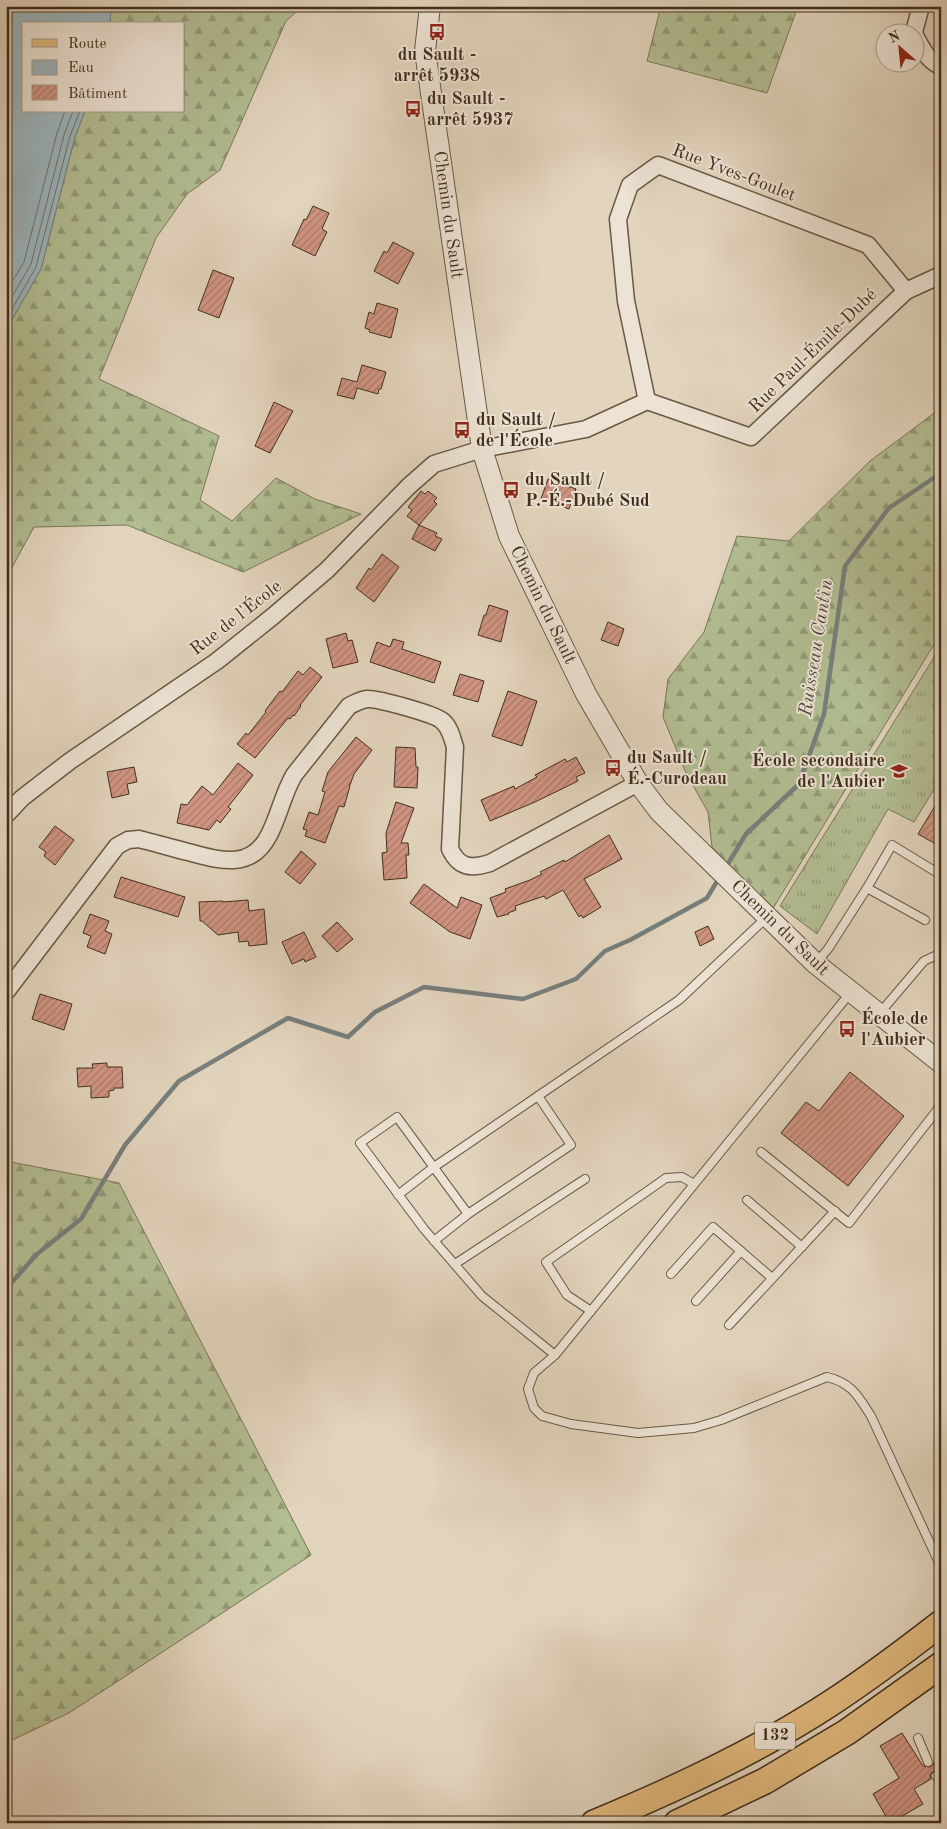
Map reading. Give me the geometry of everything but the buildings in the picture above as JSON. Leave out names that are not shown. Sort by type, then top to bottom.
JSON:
[{"type":"main road","name":"132","points":[[594,1823],[650,1799],[746,1752],[829,1704],[890,1663],[941,1623]]},
{"type":"main road","name":"132","points":[[677,1823],[790,1767],[847,1732],[909,1690],[941,1665]]},
{"type":"street","name":"Chemin du Sault","points":[[430,6],[424,51],[482,449],[509,536],[586,694],[638,782],[659,811],[816,964],[941,1063]]},
{"type":"street","points":[[917,22],[921,6]]},
{"type":"street","points":[[924,52],[934,64],[941,66]]},
{"type":"street","name":"Rue Yves-Goulet","points":[[647,401],[626,301],[618,219],[630,185],[658,165],[868,246],[906,290]]},
{"type":"street","name":"Rue Paul-Émile-Dubé","points":[[647,401],[752,437],[906,290],[941,275]]},
{"type":"street","points":[[482,449],[586,429],[647,401]]},
{"type":"street","name":"Rue de l'École","points":[[6,815],[22,798],[70,762],[218,660],[272,617],[327,570],[434,464],[482,449]]},
{"type":"street","points":[[6,992],[117,846],[128,840],[139,839],[217,860],[234,861],[249,857],[262,846],[270,835],[288,785],[294,774],[349,706],[358,701],[369,698],[431,715],[443,721],[452,734],[455,747],[450,849],[455,859],[467,866],[480,866],[490,863],[638,782]]},
{"type":"lane","points":[[816,964],[828,950],[892,845],[941,876]]},
{"type":"lane","points":[[867,888],[925,920]]},
{"type":"lane","points":[[398,1195],[434,1167],[679,1000],[767,917]]},
{"type":"lane","points":[[879,1014],[924,961],[941,953]]},
{"type":"lane","points":[[850,992],[555,1355],[534,1373],[528,1389],[534,1408],[542,1416],[571,1424],[638,1433],[694,1428],[720,1420],[827,1377],[841,1381],[857,1394],[871,1416],[941,1567]]},
{"type":"lane","points":[[434,1241],[468,1214],[570,1145],[538,1096]]},
{"type":"lane","points":[[761,1152],[849,1222],[941,1106]]},
{"type":"lane","points":[[468,1214],[397,1117],[360,1143],[434,1241],[482,1296],[555,1355]]},
{"type":"lane","points":[[591,1311],[567,1295],[546,1262],[666,1178],[682,1177],[694,1184]]},
{"type":"lane","points":[[454,1264],[585,1178]]},
{"type":"lane","points":[[747,1200],[802,1247]]},
{"type":"lane","points":[[729,1325],[835,1211]]},
{"type":"lane","points":[[671,1274],[713,1227],[772,1278]]},
{"type":"lane","points":[[696,1301],[741,1251]]},
{"type":"lane","points":[[918,1738],[928,1762]]},
{"type":"green space","points":[[111,6],[303,6],[286,21],[220,170],[187,194],[156,238],[99,379],[219,436],[200,500],[232,521],[276,478],[315,499],[361,514],[243,572],[127,525],[34,527],[10,571],[6,574],[6,330],[41,269],[75,137],[85,112],[185,112],[185,22],[110,22]]},
{"type":"green space","points":[[661,6],[798,6],[767,93],[647,61]]},
{"type":"green space","points":[[941,408],[941,633],[772,910],[712,847],[708,812],[686,773],[663,717],[668,679],[704,632],[737,536],[789,541],[870,461]]},
{"type":"green space","points":[[941,646],[941,778],[914,822],[888,809],[817,934],[780,906]]},
{"type":"green space","points":[[11,1162],[119,1183],[311,1555],[69,1713],[6,1743],[6,1172]]},
{"type":"water","points":[[6,6],[111,6],[110,22],[22,22],[22,112],[85,112],[75,137],[41,269],[6,330]]},
{"type":"waterway","name":"Ruisseau Cantin","points":[[726,867],[746,834],[799,784],[824,714],[845,566],[889,508],[941,473]]},
{"type":"waterway","name":"Ruisseau Cantin","points":[[6,1289],[37,1254],[81,1219],[125,1145],[179,1081],[288,1018],[348,1037],[375,1012],[424,987],[523,999],[576,979],[605,951],[630,940],[707,898],[719,878]]},
{"type":"place","name":"du Sault - arrêt 5938","points":[[437,32]]},
{"type":"place","name":"du Sault - arrêt 5937","points":[[413,109]]},
{"type":"place","name":"du Sault / de l'École","points":[[462,430]]},
{"type":"place","name":"du Sault / P.-É.-Dubé Sud","points":[[511,490]]},
{"type":"place","name":"du Sault / É.-Curodeau","points":[[613,768]]},
{"type":"place","name":"École secondaire de l'Aubier","points":[[899,771]]},
{"type":"place","name":"École de l'Aubier","points":[[847,1029]]}]
